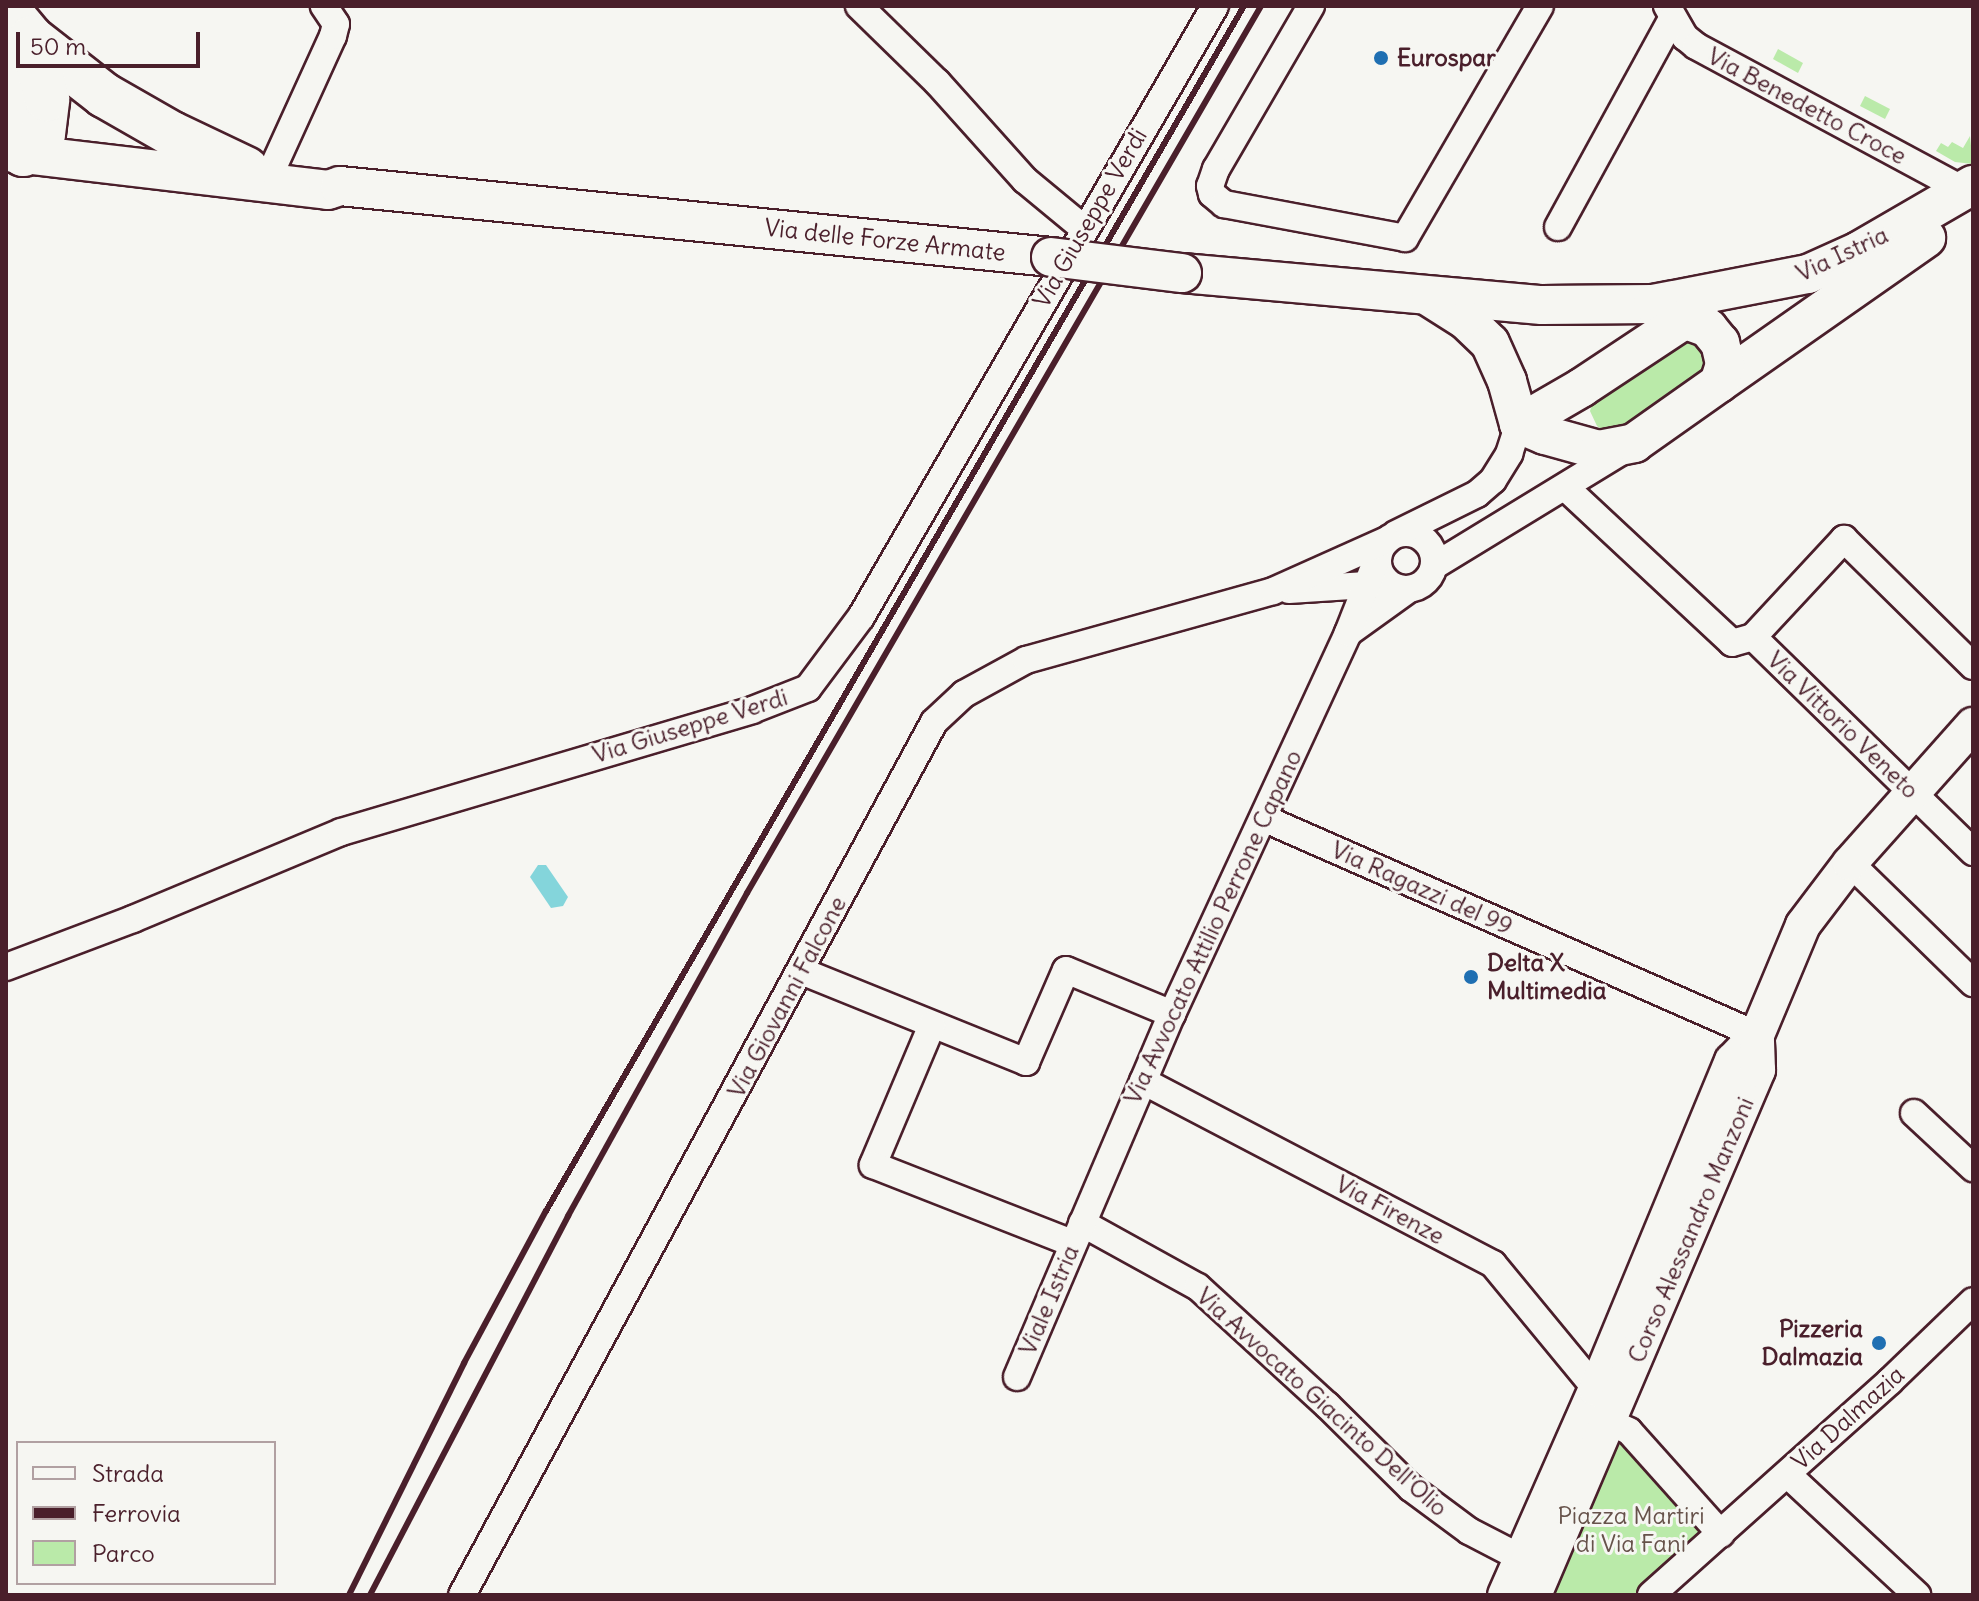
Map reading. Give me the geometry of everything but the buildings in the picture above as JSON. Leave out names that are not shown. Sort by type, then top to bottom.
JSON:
[{"type":"highway","points":[[14,37],[172,134],[259,171]]},
{"type":"highway","points":[[14,37],[47,99],[43,134],[15,153]]},
{"type":"main road","name":"Via delle Forze Armate","points":[[15,153],[113,162],[123,168],[328,190],[340,186],[1051,257],[1182,273],[1674,315]]},
{"type":"main road","name":"Via delle Forze Armate","points":[[113,162],[124,157],[259,171],[330,179],[340,186]]},
{"type":"main road","name":"Via Istria","points":[[1519,424],[1581,388],[1674,315],[1720,293],[1808,274],[1970,193]]},
{"type":"main road","name":"Via Istria","points":[[1623,445],[1719,383],[1970,193]]},
{"type":"main road","name":"Via delle Forze Armate","points":[[1429,296],[1466,320],[1490,343],[1507,381],[1519,424]]},
{"type":"main road","points":[[1674,315],[1708,328],[1720,343],[1725,364],[1719,383]]},
{"type":"main road","points":[[1581,388],[1580,410],[1586,429],[1599,443],[1623,445]]},
{"type":"main road","points":[[1519,424],[1574,445],[1599,450],[1623,445]]},
{"type":"street","points":[[259,171],[333,36],[336,24],[324,6]]},
{"type":"street","points":[[859,6],[937,82],[1025,180],[1083,228]]},
{"type":"street","name":"Via Giuseppe Verdi","points":[[6,967],[133,919],[341,832],[752,710],[808,688],[861,617],[1083,228],[1215,6]]},
{"type":"street","points":[[1311,6],[1216,169],[1210,186],[1212,194],[1224,204],[1405,238],[1540,6]]},
{"type":"street","points":[[1558,227],[1670,12]]},
{"type":"street","name":"Via Benedetto Croce","points":[[1670,12],[1696,46],[1970,193]]},
{"type":"street","points":[[1387,544],[1477,494],[1493,480],[1509,454],[1519,424]]},
{"type":"street","name":"Via Istria","points":[[1434,566],[1566,488],[1623,445]]},
{"type":"street","name":"Via Vittorio Veneto","points":[[1566,488],[1732,643],[1753,637],[1973,852]]},
{"type":"street","points":[[1387,544],[1416,534],[1431,547],[1434,566],[1426,582],[1388,586]]},
{"type":"street","points":[[1753,637],[1844,539],[1973,666]]},
{"type":"street","name":"Via Avvocato Attilio Perrone Capano","points":[[1077,1233],[1172,1014],[1348,633],[1388,586],[1387,544]]},
{"type":"street","name":"Via Giovanni Falcone","points":[[462,1595],[934,722],[964,694],[1026,660],[1273,591],[1387,544]]},
{"type":"street","name":"Via Avvocato Attilio Perrone Capano","points":[[1348,633],[1388,586]]},
{"type":"street","name":"Via Giovanni Falcone","points":[[1273,591],[1388,586]]},
{"type":"street","name":"Corso Alessandro Manzoni","points":[[1597,1407],[1732,1061],[1757,1035],[1803,925],[1850,863],[1973,725]]},
{"type":"street","name":"Via Ragazzi del 99","points":[[1263,818],[1757,1035]]},
{"type":"street","points":[[1850,863],[1969,972]]},
{"type":"street","points":[[801,971],[1026,1062],[1066,970],[1172,1014]]},
{"type":"street","name":"Via Avvocato Giacinto Dell'Olio","points":[[932,1025],[873,1165],[1077,1233],[1198,1287],[1327,1405],[1411,1488],[1469,1531],[1521,1558]]},
{"type":"street","name":"Via Firenze","points":[[1143,1081],[1493,1264],[1597,1407]]},
{"type":"street","points":[[1914,1113],[1973,1168]]},
{"type":"street","name":"Viale Istria","points":[[1017,1377],[1077,1233]]},
{"type":"street","name":"Via Dalmazia","points":[[1721,1534],[1973,1301]]},
{"type":"street","points":[[1597,1407],[1629,1431],[1721,1534],[1651,1595]]},
{"type":"street","points":[[1505,1595],[1597,1407]]},
{"type":"street","points":[[1534,1595],[1597,1407]]},
{"type":"street","points":[[1787,1474],[1917,1595]]},
{"type":"green space","points":[[1778,49],[1803,63],[1798,73],[1773,59]]},
{"type":"green space","points":[[1865,96],[1890,109],[1885,119],[1860,106]]},
{"type":"green space","points":[[1970,136],[1973,164],[1955,162],[1936,151],[1941,143],[1948,147],[1952,142],[1963,148]]},
{"type":"green space","points":[[1685,335],[1706,348],[1706,381],[1610,435],[1597,426],[1590,411],[1596,392]]},
{"type":"green space","name":"Piazza Martiri di Via Fani","points":[[1616,1437],[1625,1441],[1704,1534],[1635,1595],[1547,1595]]},
{"type":"water","points":[[538,865],[546,865],[568,897],[563,906],[551,908],[530,877]]},
{"type":"railway","points":[[349,1595],[464,1363],[546,1211],[1244,6]]},
{"type":"railway","points":[[370,1595],[568,1216],[747,893],[1261,6]]},
{"type":"place","name":"Eurospar","points":[[1381,58]]},
{"type":"place","name":"Delta X Multimedia","points":[[1471,977]]},
{"type":"place","name":"Pizzeria Dalmazia","points":[[1879,1343]]}]
